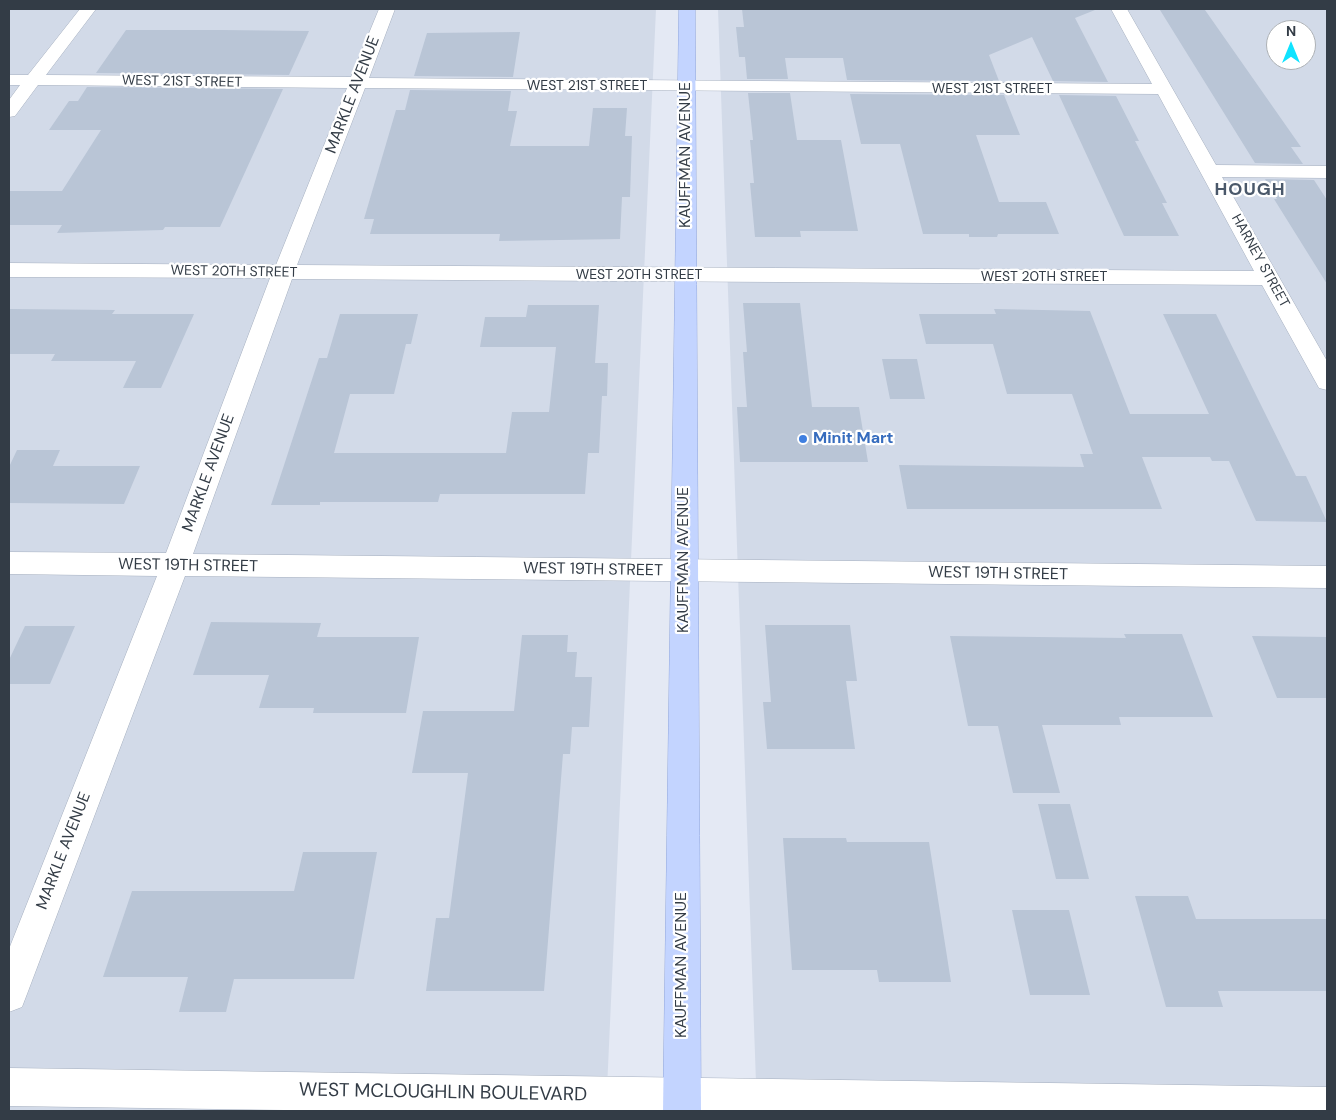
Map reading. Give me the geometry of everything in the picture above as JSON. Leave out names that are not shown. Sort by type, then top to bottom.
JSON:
[{"type":"street","points":[[9,112],[88,9]]},
{"type":"street","name":"MARKLE AVENUE","points":[[9,994],[175,566],[283,273],[387,9]]},
{"type":"street","name":"KAUFFMAN AVENUE","points":[[682,1104],[686,9]]},
{"type":"street","name":"HARNEY STREET","points":[[1119,9],[1327,382]]},
{"type":"street","name":"WEST 21ST STREET","points":[[9,80],[686,87],[1164,89]]},
{"type":"street","points":[[1210,171],[1327,172]]},
{"type":"street","name":"WEST 20TH STREET","points":[[9,270],[1269,278]]},
{"type":"street","name":"WEST 19TH STREET","points":[[9,563],[1327,577]]},
{"type":"street","name":"WEST MCLOUGHLIN BOULEVARD","points":[[9,1087],[682,1104],[1327,1106]]},
{"type":"shaded area","points":[[9,9],[656,9],[606,1111],[9,1111]]},
{"type":"shaded area","points":[[718,9],[1327,9],[1327,1111],[757,1111]]},
{"type":"building","points":[[742,9],[1095,10],[1075,18],[1108,82],[1053,81],[1032,37],[989,55],[999,81],[847,80],[843,58],[785,58],[788,79],[747,79],[745,57],[739,57],[736,27],[744,27]]},
{"type":"building","points":[[1160,10],[1205,10],[1301,147],[1291,147],[1303,164],[1255,163]]},
{"type":"building","points":[[126,30],[309,31],[289,75],[96,73]]},
{"type":"building","points":[[520,32],[513,77],[414,76],[427,33]]},
{"type":"building","points":[[87,87],[283,89],[220,227],[165,227],[163,230],[57,233],[62,225],[9,225],[9,191],[62,191],[101,130],[49,130],[69,101],[78,101]]},
{"type":"building","points":[[410,90],[511,91],[508,111],[517,111],[510,146],[589,146],[593,108],[627,108],[625,136],[632,136],[630,197],[622,197],[620,239],[499,241],[500,234],[370,234],[374,219],[364,219],[396,110],[405,110]]},
{"type":"building","points":[[748,93],[790,93],[797,140],[841,140],[858,231],[800,231],[801,237],[755,237],[750,183],[754,183],[750,140],[753,140]]},
{"type":"building","points":[[850,94],[1004,95],[1020,135],[976,135],[999,202],[1046,202],[1059,234],[998,234],[997,237],[969,237],[969,234],[923,234],[900,144],[861,144]]},
{"type":"building","points":[[1059,95],[1116,96],[1139,141],[1135,141],[1167,203],[1162,203],[1179,236],[1124,236]]},
{"type":"building","points":[[1265,179],[1314,180],[1327,200],[1327,284],[1274,199],[1277,199]]},
{"type":"building","points":[[743,303],[800,303],[812,407],[859,407],[868,462],[740,462],[737,407],[747,407],[743,352],[747,352]]},
{"type":"building","points":[[528,305],[599,305],[595,363],[608,363],[607,396],[602,396],[599,453],[588,453],[585,494],[440,494],[438,502],[320,502],[320,505],[271,505],[319,358],[327,358],[340,314],[418,314],[411,344],[406,344],[394,394],[350,394],[334,453],[506,453],[512,412],[549,412],[556,347],[480,347],[485,317],[526,317]]},
{"type":"building","points":[[9,309],[115,310],[112,314],[194,314],[161,388],[123,388],[136,361],[51,361],[55,354],[9,354]]},
{"type":"building","points":[[994,309],[1090,311],[1130,414],[1209,414],[1163,314],[1216,314],[1296,476],[1306,476],[1327,522],[1256,521],[1229,461],[1212,461],[1210,457],[1142,457],[1162,509],[907,509],[899,465],[1084,467],[1080,454],[1093,454],[1072,394],[1007,394],[993,344],[926,344],[919,314],[996,314]]},
{"type":"building","points":[[882,359],[917,359],[925,399],[890,399]]},
{"type":"building","points":[[17,450],[60,450],[53,466],[140,466],[124,504],[9,503],[9,467]]},
{"type":"building","points":[[211,622],[321,623],[317,637],[419,637],[406,713],[313,713],[314,708],[259,708],[269,675],[193,675]]},
{"type":"building","points":[[765,625],[850,625],[857,681],[846,681],[855,749],[767,749],[763,702],[771,702]]},
{"type":"building","points":[[25,626],[75,626],[50,684],[9,684],[9,660]]},
{"type":"building","points":[[1124,634],[1182,634],[1213,717],[1119,717],[1121,725],[1042,725],[1060,793],[1013,793],[998,726],[968,726],[950,636],[1126,638]]},
{"type":"building","points":[[522,635],[568,635],[567,652],[577,652],[575,677],[592,677],[589,727],[572,727],[570,754],[563,754],[544,991],[426,991],[436,918],[449,918],[468,773],[412,773],[423,711],[514,711]]},
{"type":"building","points":[[1252,636],[1327,637],[1327,698],[1277,698]]},
{"type":"building","points":[[1038,804],[1070,804],[1089,879],[1056,879]]},
{"type":"building","points":[[783,838],[846,838],[847,842],[929,842],[951,982],[879,982],[877,970],[792,970]]},
{"type":"building","points":[[303,852],[377,852],[354,979],[234,979],[226,1012],[179,1012],[188,977],[103,977],[132,891],[294,891]]},
{"type":"building","points":[[1135,896],[1188,896],[1196,919],[1327,919],[1327,991],[1218,991],[1223,1007],[1166,1007]]},
{"type":"building","points":[[1012,910],[1069,910],[1090,995],[1030,995]]},
{"type":"place","name":"Minit Mart","points":[[803,439]]},
{"type":"district","name":"HOUGH","points":[[1250,190]]}]
